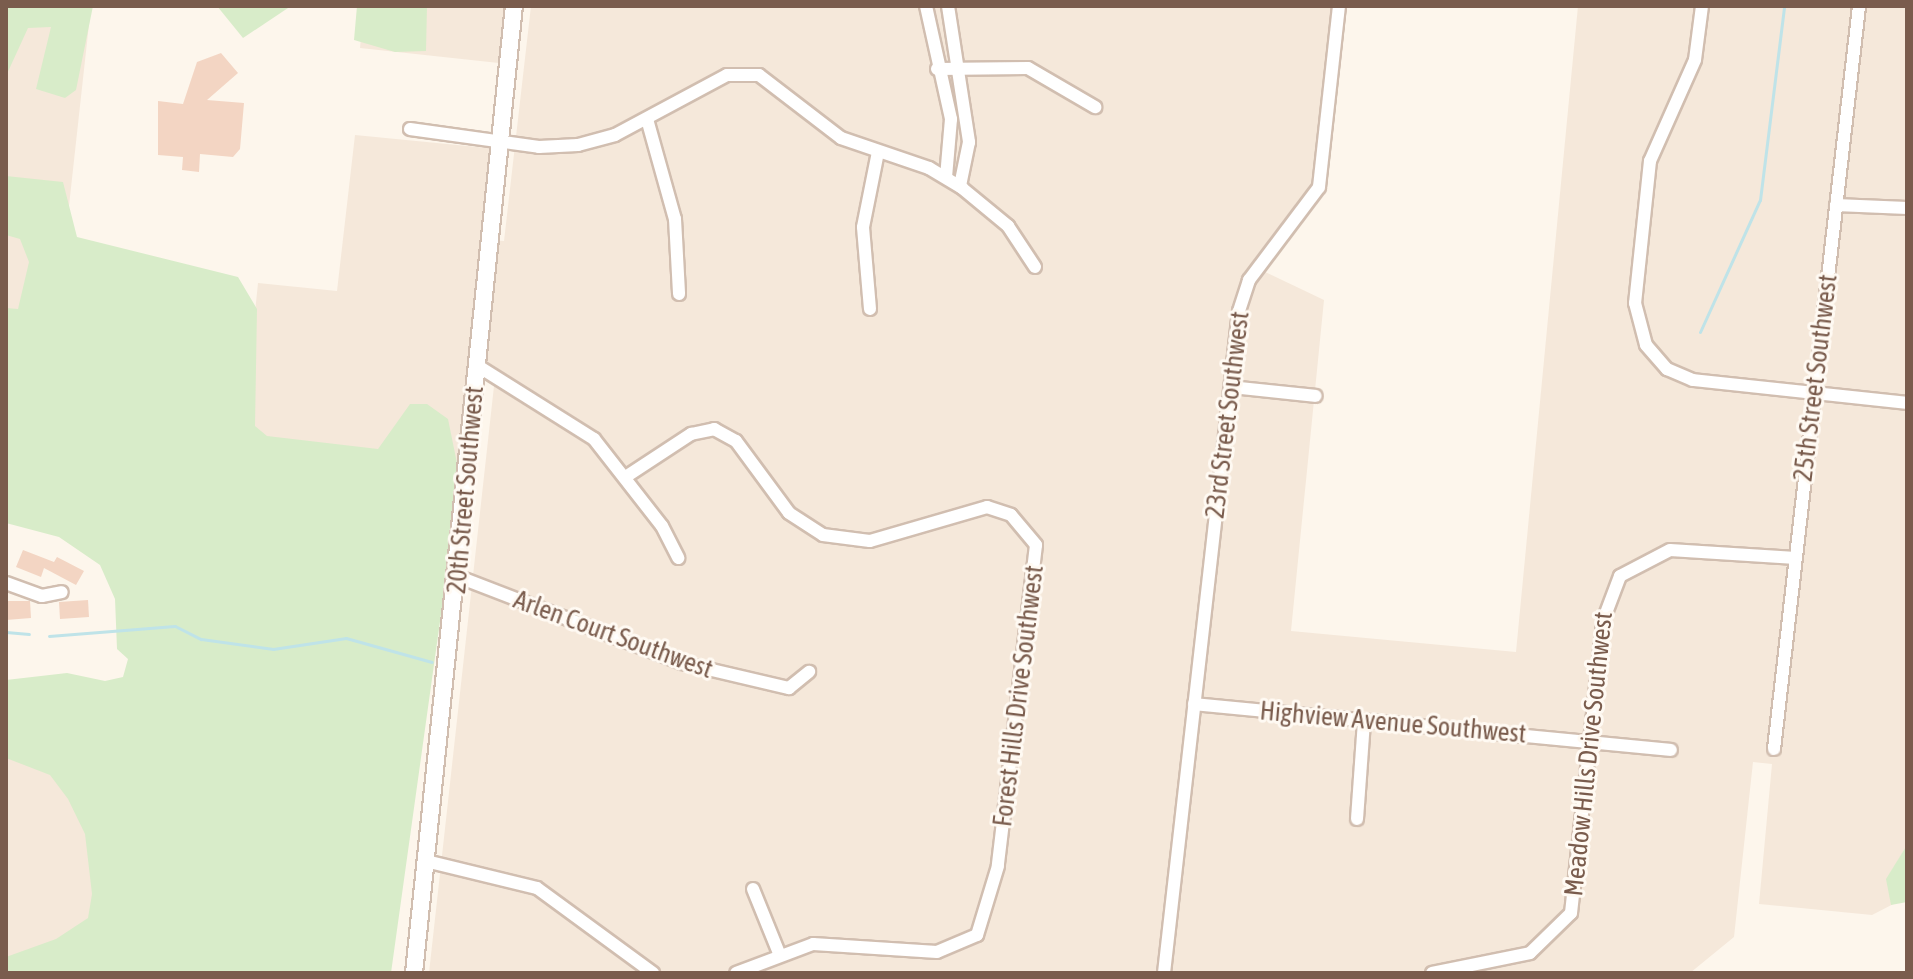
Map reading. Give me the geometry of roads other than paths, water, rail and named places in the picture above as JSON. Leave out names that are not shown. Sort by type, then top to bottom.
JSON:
[{"type":"street","name":"20th Street Southwest","points":[[414,973],[459,577],[498,140],[514,6]]},
{"type":"street","points":[[926,6],[953,139],[946,177]]},
{"type":"street","points":[[948,6],[969,142],[960,186]]},
{"type":"street","name":"23rd Street Southwest","points":[[1164,973],[1231,387],[1249,280],[1319,187],[1339,6]]},
{"type":"street","points":[[1702,6],[1695,60],[1650,161],[1638,328],[1651,355],[1684,378],[1907,403]]},
{"type":"street","name":"25th Street Southwest","points":[[1774,749],[1859,6]]},
{"type":"street","points":[[937,69],[1028,68],[1095,107]]},
{"type":"street","points":[[410,129],[567,146],[647,119],[718,78],[750,73],[784,88],[841,138],[946,177],[960,186],[1008,226],[1035,267]]},
{"type":"street","points":[[647,119],[675,219],[679,294]]},
{"type":"street","points":[[870,309],[863,227],[878,152]]},
{"type":"street","points":[[1836,205],[1907,208]]},
{"type":"street","points":[[478,366],[577,424],[627,476],[678,558]]},
{"type":"street","points":[[1231,387],[1316,396]]},
{"type":"street","name":"Forest Hills Drive Southwest","points":[[627,476],[691,434],[714,429],[736,441],[789,513],[823,535],[870,541],[987,507],[1011,515],[1036,545],[998,866],[983,926],[949,951],[829,943],[779,953],[736,973]]},
{"type":"street","name":"Meadow Hills Drive Southwest","points":[[1432,973],[1530,953],[1561,929],[1577,887],[1604,612],[1627,569],[1670,550],[1796,558]]},
{"type":"street","name":"Arlen Court Southwest","points":[[459,577],[632,647],[727,675],[789,688],[809,672]]},
{"type":"street","points":[[6,583],[42,596],[62,592]]},
{"type":"street","name":"Highview Avenue Southwest","points":[[1194,704],[1671,750]]},
{"type":"street","points":[[1357,819],[1364,721]]},
{"type":"street","points":[[426,861],[537,888],[653,973]]},
{"type":"street","points":[[753,889],[779,953]]},
{"type":"waterway","points":[[1700,332],[1760,200],[1784,6]]},
{"type":"waterway","points":[[49,636],[175,626],[201,639],[273,649],[346,638],[432,662]]},
{"type":"waterway","points":[[6,632],[29,634]]}]
